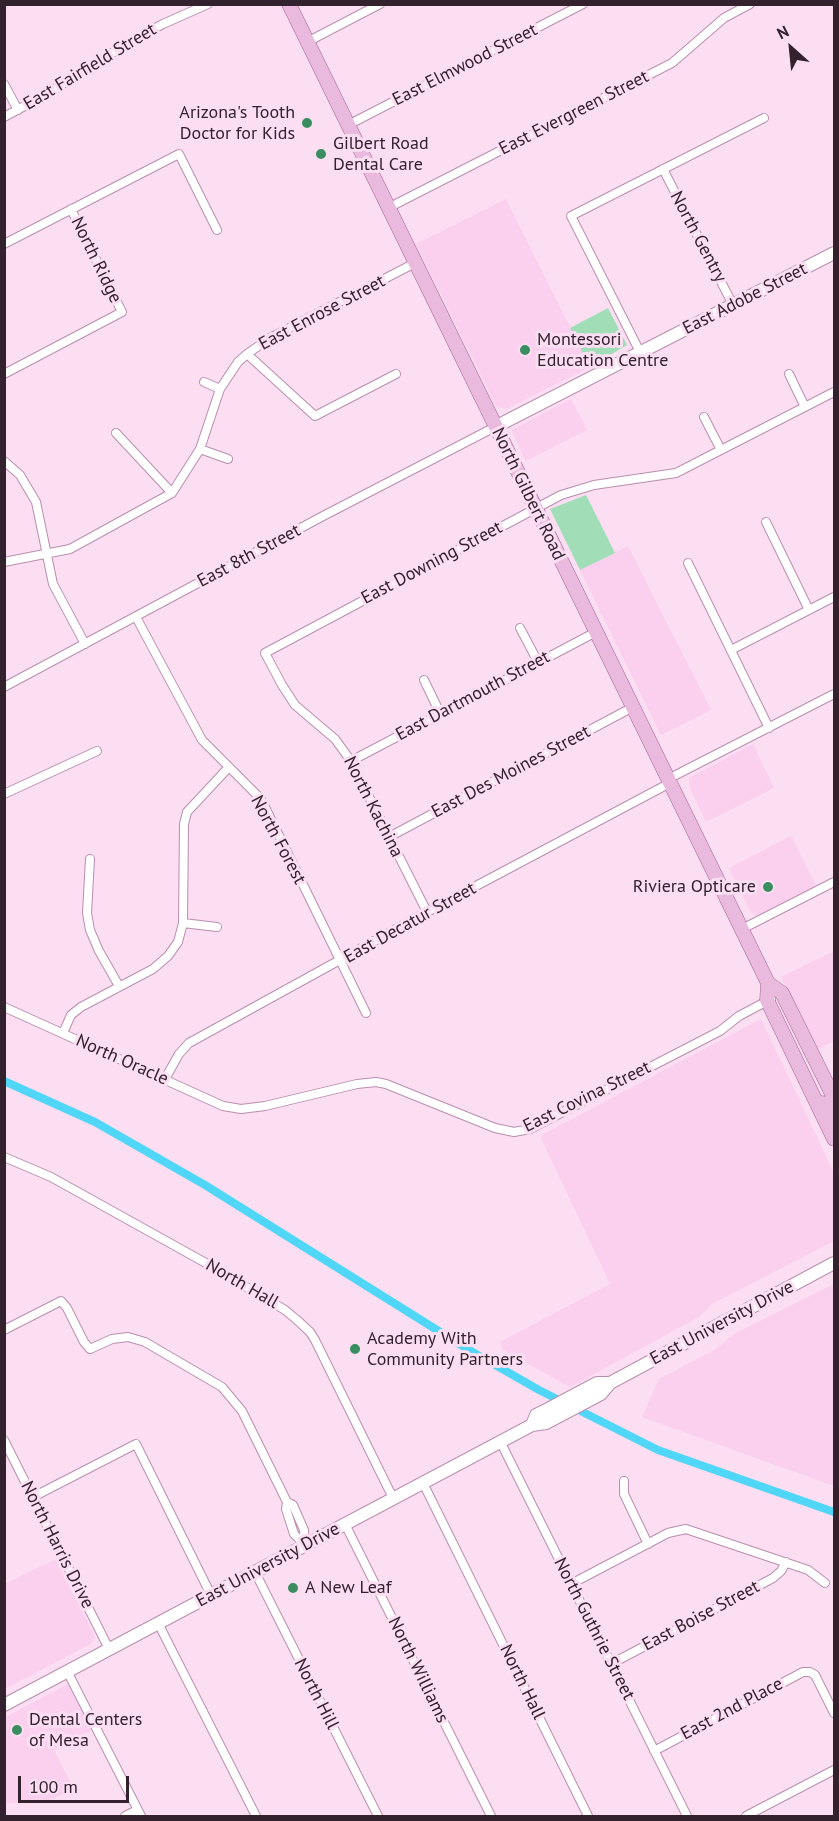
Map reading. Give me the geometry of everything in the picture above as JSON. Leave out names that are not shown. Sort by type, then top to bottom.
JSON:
[{"type":"main road","name":"North Gilbert Road","points":[[289,4],[768,982],[782,993],[833,1096]]},
{"type":"main road","name":"East Adobe Street","points":[[495,427],[734,304],[833,257]]},
{"type":"main road","name":"North Gilbert Road","points":[[768,982],[767,1000],[834,1139]]},
{"type":"main road","points":[[795,1058],[805,1064],[824,1094],[833,1096]]},
{"type":"main road","points":[[817,1102],[827,1104],[834,1116]]},
{"type":"main road","name":"East University Drive","points":[[4,1705],[532,1425],[546,1423],[601,1394],[610,1383],[834,1263]]},
{"type":"main road","name":"East University Drive","points":[[532,1425],[536,1415],[597,1383],[610,1383]]},
{"type":"street","name":"East Fairfield Street","points":[[4,117],[131,41],[208,4]]},
{"type":"street","points":[[307,42],[380,4]]},
{"type":"street","name":"East Elmwood Street","points":[[348,126],[583,4]]},
{"type":"street","name":"East Evergreen Street","points":[[388,208],[672,63],[724,18],[750,4]]},
{"type":"street","points":[[4,84],[18,110]]},
{"type":"street","points":[[640,352],[571,216],[764,118]]},
{"type":"street","points":[[4,244],[179,154],[217,230]]},
{"type":"street","name":"North Gentry","points":[[663,170],[734,304]]},
{"type":"street","name":"North Ridge","points":[[4,374],[122,312],[71,208]]},
{"type":"street","name":"East Enrose Street","points":[[4,562],[70,549],[172,493],[200,449],[220,389],[228,375],[247,354],[270,338],[416,263]]},
{"type":"street","points":[[247,354],[315,416],[396,374]]},
{"type":"street","points":[[789,374],[806,407]]},
{"type":"street","points":[[204,382],[220,389]]},
{"type":"street","name":"East Downing Street","points":[[265,653],[568,492],[586,487],[676,473],[834,392]]},
{"type":"street","points":[[705,417],[721,450]]},
{"type":"street","name":"East 8th Street","points":[[4,687],[495,427]]},
{"type":"street","points":[[116,433],[172,493]]},
{"type":"street","points":[[200,449],[228,459]]},
{"type":"street","points":[[4,461],[20,475],[36,502],[53,584],[85,644]]},
{"type":"street","points":[[766,522],[809,610]]},
{"type":"street","points":[[688,563],[769,728]]},
{"type":"street","points":[[730,650],[834,597]]},
{"type":"street","name":"North Forest","points":[[136,617],[202,740],[261,799],[366,1014]]},
{"type":"street","points":[[520,627],[538,662]]},
{"type":"street","name":"East Dartmouth Street","points":[[351,761],[596,632]]},
{"type":"street","name":"North Kachina","points":[[265,653],[295,705],[335,738],[351,761],[427,912]]},
{"type":"street","points":[[424,680],[440,713]]},
{"type":"street","name":"East Decatur Street","points":[[165,1079],[179,1054],[189,1043],[669,781],[834,694]]},
{"type":"street","name":"East Des Moines Street","points":[[389,837],[633,707]]},
{"type":"street","points":[[4,794],[97,751]]},
{"type":"street","points":[[63,1033],[71,1015],[81,1007],[153,969],[168,956],[178,942],[183,923],[184,824],[187,812],[229,767]]},
{"type":"street","points":[[90,858],[87,913],[90,930],[119,986]]},
{"type":"street","points":[[742,929],[834,882]]},
{"type":"street","points":[[183,923],[217,927]]},
{"type":"street","name":"East Covina Street","points":[[241,1109],[376,1082],[495,1128],[514,1132],[540,1124],[720,1031],[739,1016],[782,993]]},
{"type":"street","name":"North Oracle","points":[[4,1007],[223,1106],[241,1109]]},
{"type":"street","name":"North Hall","points":[[4,1157],[51,1177],[204,1262],[285,1310],[297,1320],[315,1340],[393,1498]]},
{"type":"street","points":[[4,1330],[61,1301],[90,1349],[112,1339],[128,1337],[146,1342],[222,1388],[242,1411],[287,1502],[286,1509],[294,1534],[305,1545]]},
{"type":"street","name":"North Harris Drive","points":[[4,1440],[109,1649]]},
{"type":"street","name":"North Guthrie Street","points":[[500,1442],[687,1816]]},
{"type":"street","points":[[33,1497],[136,1444],[211,1595]]},
{"type":"street","points":[[624,1481],[624,1494],[648,1544]]},
{"type":"street","name":"North Hall","points":[[423,1483],[588,1816]]},
{"type":"street","name":"North Williams","points":[[345,1524],[491,1816]]},
{"type":"street","points":[[571,1584],[674,1531],[686,1529],[808,1570],[825,1583]]},
{"type":"street","name":"East Boise Street","points":[[611,1664],[773,1578],[786,1562]]},
{"type":"street","name":"North Hill","points":[[255,1572],[378,1816]]},
{"type":"street","points":[[158,1623],[256,1816]]},
{"type":"street","points":[[67,1671],[139,1813],[125,1816]]},
{"type":"street","name":"East 2nd Place","points":[[654,1751],[800,1673],[810,1672],[817,1678],[834,1713]]},
{"type":"street","points":[[746,1816],[834,1770]]},
{"type":"shaded area","points":[[506,199],[590,367],[506,409],[496,406],[416,244]]},
{"type":"shaded area","points":[[571,399],[587,430],[526,461],[511,430]]},
{"type":"shaded area","points":[[628,546],[711,710],[661,735],[580,570]]},
{"type":"shaded area","points":[[753,744],[774,788],[706,822],[689,786],[689,778]]},
{"type":"shaded area","points":[[791,836],[816,886],[756,916],[751,912],[729,868]]},
{"type":"shaded area","points":[[834,951],[834,1041],[817,1050],[781,977]]},
{"type":"shaded area","points":[[761,1019],[834,1173],[834,1241],[712,1304],[699,1317],[570,1387],[503,1350],[500,1342],[610,1284],[540,1136]]},
{"type":"shaded area","points":[[834,1284],[834,1486],[642,1417],[659,1379],[716,1349],[734,1334]]},
{"type":"shaded area","points":[[56,1559],[95,1637],[92,1643],[5,1689],[5,1584]]},
{"type":"shaded area","points":[[72,1682],[96,1728],[54,1750],[72,1786],[70,1792],[44,1802],[5,1803],[4,1718]]},
{"type":"green space","points":[[608,308],[627,345],[590,367],[570,328]]},
{"type":"green space","points":[[586,495],[615,553],[580,570],[550,509]]},
{"type":"waterway","points":[[4,1081],[95,1122],[205,1185],[469,1350],[539,1390],[658,1450],[834,1512]]},
{"type":"place","name":"Arizona's Tooth Doctor for Kids","points":[[307,123]]},
{"type":"place","name":"Gilbert Road Dental Care","points":[[321,154]]},
{"type":"place","name":"Montessori Education Centre","points":[[525,350]]},
{"type":"place","name":"Riviera Opticare","points":[[768,887]]},
{"type":"place","name":"Academy With Community Partners","points":[[355,1349]]},
{"type":"place","name":"A New Leaf","points":[[293,1588]]},
{"type":"place","name":"Dental Centers of Mesa","points":[[17,1730]]}]
